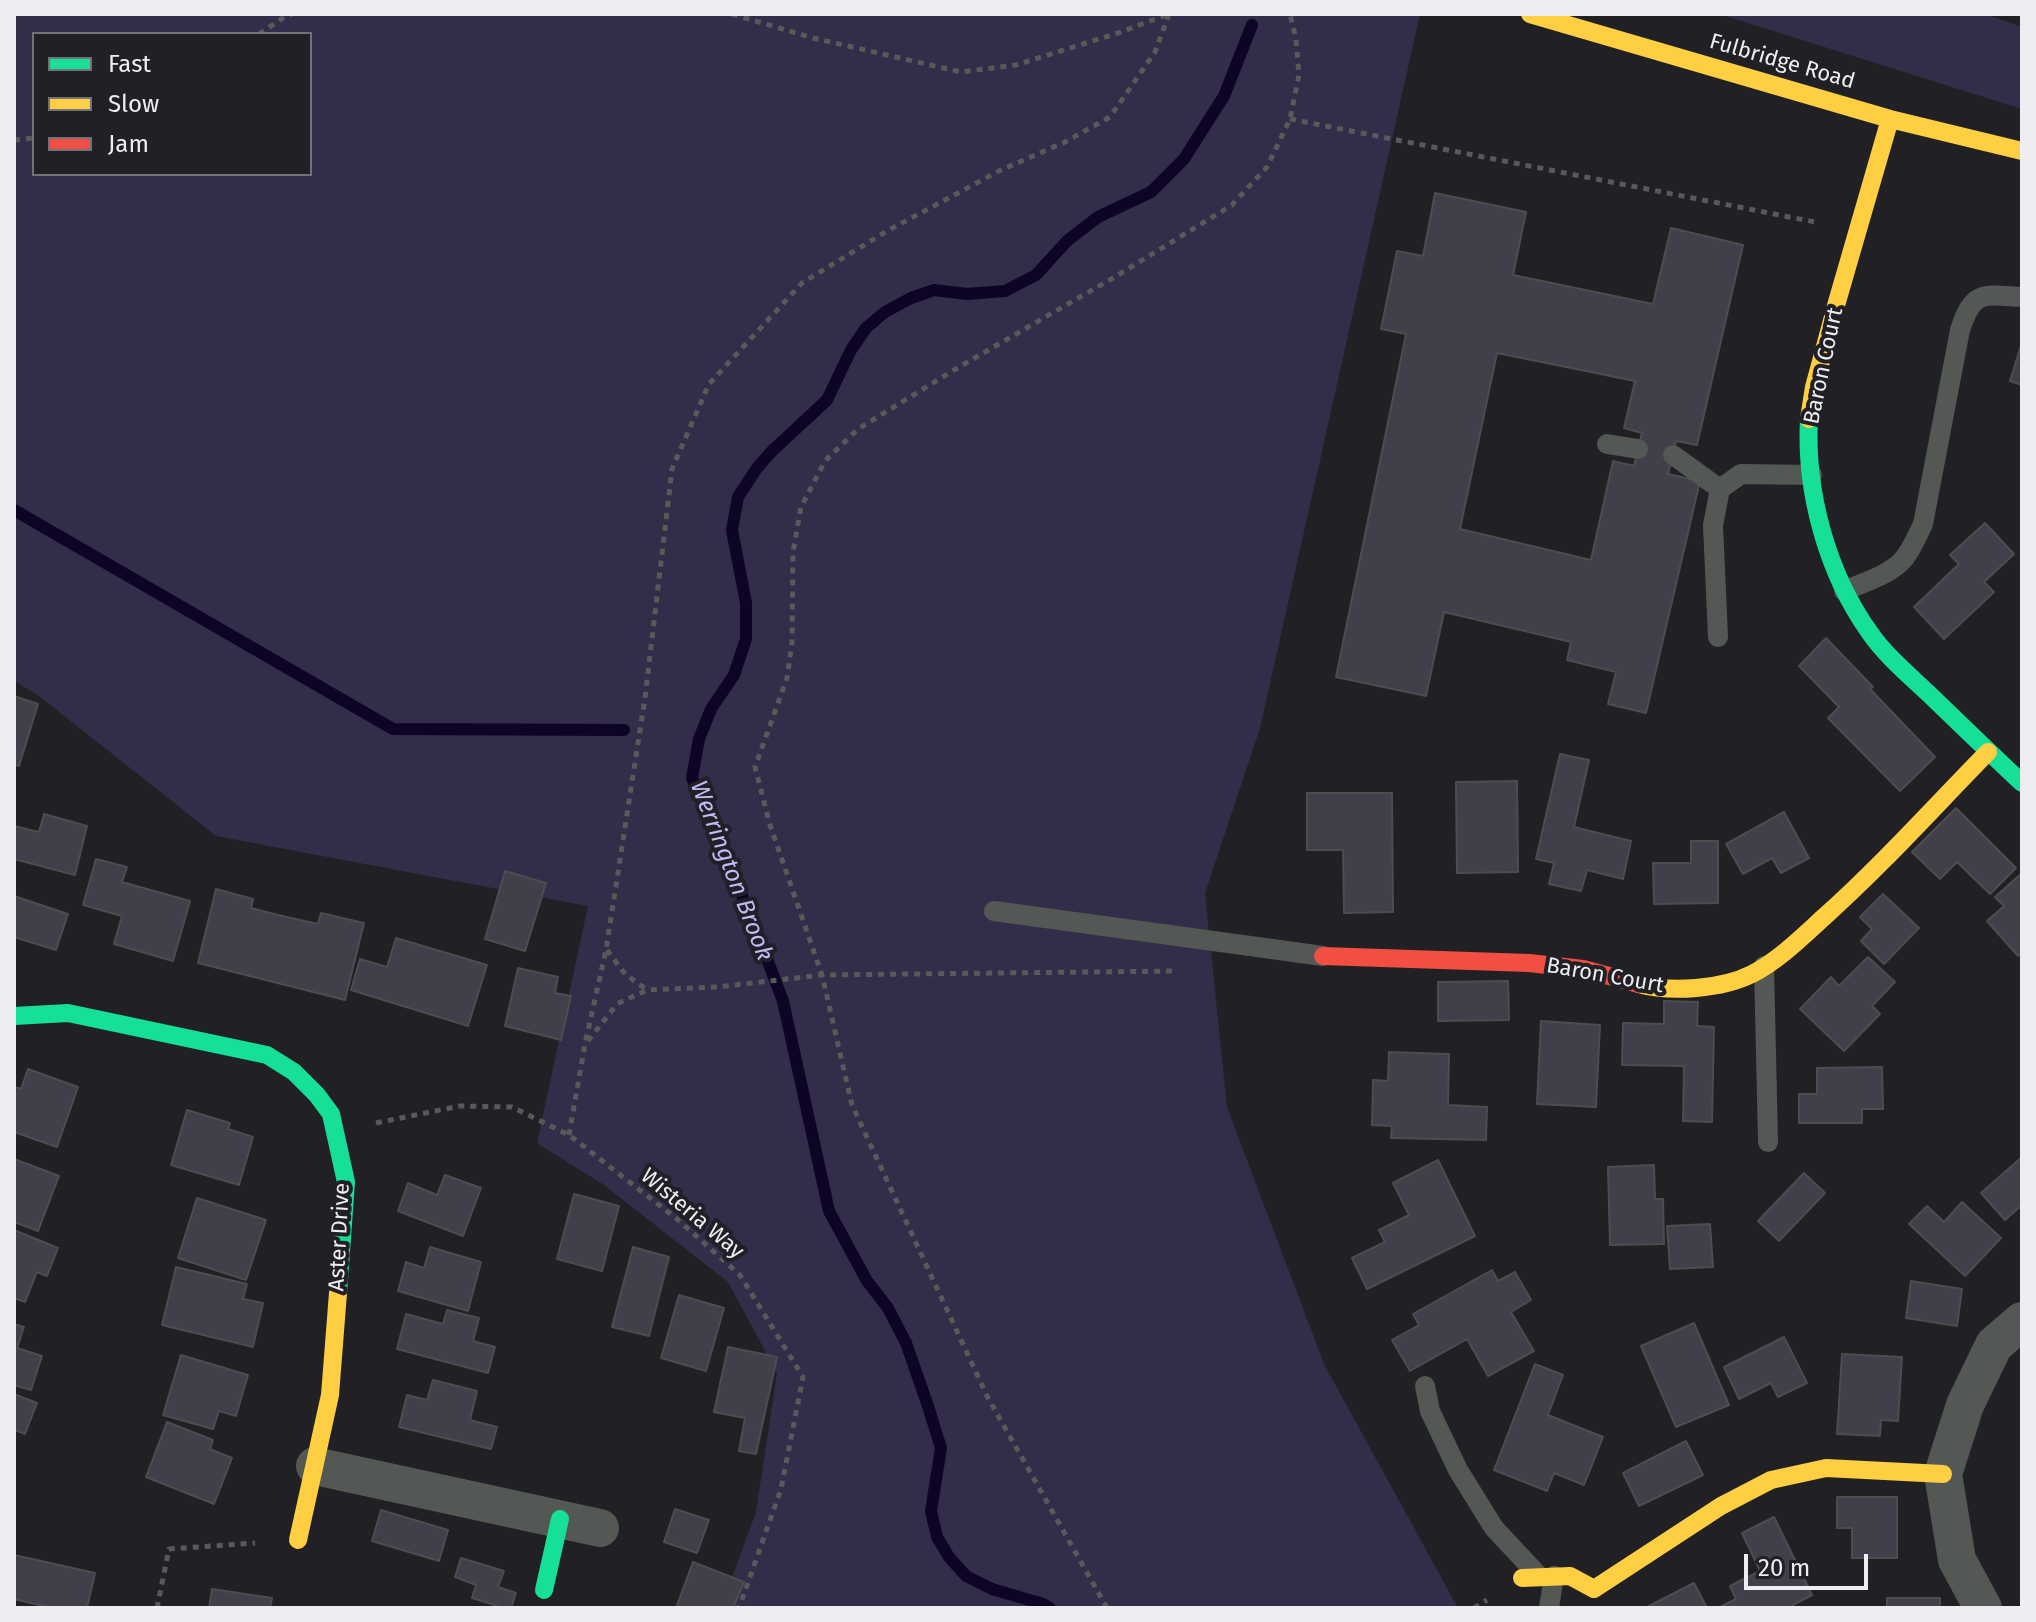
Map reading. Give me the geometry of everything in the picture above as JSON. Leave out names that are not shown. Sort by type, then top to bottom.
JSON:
[{"type":"street","name":"Fulbridge Road","points":[[1530,14],[1890,119],[2022,151]]},
{"type":"street","name":"Baron Court","points":[[1890,119],[1855,230],[1809,421],[1809,454],[1825,545],[1844,591],[1869,633],[2022,783]]},
{"type":"street","name":"Baron Court","points":[[1323,956],[1529,963],[1583,969],[1653,988],[1711,987],[1752,974],[1793,946],[1850,894],[1988,752]]},
{"type":"street","name":"Aster Drive","points":[[14,1016],[68,1013],[267,1055],[294,1072],[331,1114],[346,1182],[330,1395],[298,1540]]},
{"type":"street","points":[[1983,1608],[1957,1560],[1943,1474],[1965,1405],[1994,1345],[2022,1321]]},
{"type":"street","points":[[315,1466],[600,1528]]},
{"type":"street","points":[[1539,1577],[1570,1576],[1594,1589],[1721,1506],[1771,1480],[1826,1468],[1943,1474]]},
{"type":"street","points":[[544,1590],[560,1519]]},
{"type":"lane","points":[[1844,591],[1878,577],[1901,563],[1923,524],[1966,311],[1985,295],[2022,297]]},
{"type":"lane","points":[[1607,444],[1638,449]]},
{"type":"lane","points":[[1673,455],[1720,489]]},
{"type":"lane","points":[[1718,637],[1713,525],[1720,489],[1741,474],[1812,475]]},
{"type":"lane","points":[[994,911],[1323,956]]},
{"type":"lane","points":[[1764,966],[1768,1142]]},
{"type":"lane","points":[[1425,1386],[1430,1411],[1458,1470],[1494,1528],[1539,1577],[1549,1608]]},
{"type":"path","points":[[262,32],[292,14]]},
{"type":"path","points":[[732,14],[813,38],[961,72],[1016,65],[1169,14]]},
{"type":"path","points":[[569,1135],[606,950],[645,698],[672,469],[709,384],[802,283],[887,231],[999,171],[1065,142],[1110,117],[1155,52],[1169,14]]},
{"type":"path","points":[[1107,1608],[987,1396],[852,1105],[822,975],[770,825],[755,767],[787,678],[792,643],[793,552],[801,507],[825,461],[858,429],[1232,205],[1267,167],[1290,119],[1299,75],[1290,14]]},
{"type":"path","points":[[1290,119],[1855,230]]},
{"type":"path","points":[[606,950],[625,974],[647,990]]},
{"type":"path","points":[[585,1044],[617,1004],[647,990],[717,987],[822,975],[1178,971]]},
{"type":"path","name":"Wisteria Way","points":[[337,1135],[393,1118],[460,1106],[512,1107],[569,1135],[677,1219],[740,1275],[803,1377],[781,1489],[739,1608]]},
{"type":"path","points":[[157,1608],[169,1549],[298,1540]]},
{"type":"shaded area","points":[[14,14],[1420,14],[1260,728],[1205,893],[1227,1107],[1324,1364],[1458,1608],[721,1608],[756,1512],[777,1373],[728,1282],[604,1185],[537,1143],[588,906],[216,836],[39,696],[14,681]]},
{"type":"shaded area","points":[[1719,14],[1985,14],[2022,27],[2022,109]]},
{"type":"building","points":[[1435,193],[1526,212],[1513,275],[1653,304],[1671,228],[1743,245],[1697,445],[1676,441],[1668,474],[1700,481],[1646,713],[1608,704],[1616,672],[1567,660],[1571,642],[1444,612],[1426,696],[1336,677],[1406,334],[1381,329],[1397,251],[1423,256]],"holes":[[[1497,353],[1635,381],[1624,428],[1642,433],[1634,466],[1613,461],[1591,560],[1460,529]]]},
{"type":"building","points":[[2022,342],[2022,385],[2010,381]]},
{"type":"building","points":[[1985,523],[2014,554],[1984,582],[1994,592],[1944,639],[1914,607],[1959,564],[1950,555]]},
{"type":"building","points":[[1826,638],[1935,757],[1900,791],[1828,718],[1839,707],[1799,666]]},
{"type":"building","points":[[14,696],[38,704],[19,766],[14,764]]},
{"type":"building","points":[[1560,754],[1589,760],[1574,827],[1631,841],[1623,879],[1587,870],[1581,891],[1549,884],[1554,863],[1536,859]]},
{"type":"building","points":[[1517,781],[1518,872],[1457,873],[1456,782]]},
{"type":"building","points":[[1307,793],[1392,793],[1393,912],[1344,913],[1343,850],[1307,850]]},
{"type":"building","points":[[1956,808],[2016,868],[1990,894],[1957,862],[1940,879],[1912,852]]},
{"type":"building","points":[[1784,812],[1809,858],[1781,873],[1772,858],[1743,874],[1726,844]]},
{"type":"building","points":[[44,814],[87,826],[75,875],[14,859],[14,826],[39,832]]},
{"type":"building","points":[[1691,841],[1718,841],[1718,903],[1654,904],[1653,863],[1691,863]]},
{"type":"building","points":[[96,859],[127,867],[122,882],[190,901],[173,961],[114,944],[122,916],[83,905]]},
{"type":"building","points":[[505,871],[546,883],[525,951],[485,939]]},
{"type":"building","points":[[2022,873],[2022,952],[2018,956],[1987,921],[2004,906],[1995,897]]},
{"type":"building","points":[[216,889],[253,899],[251,908],[278,915],[318,924],[321,913],[364,923],[345,1000],[198,963]]},
{"type":"building","points":[[1883,894],[1919,928],[1884,964],[1861,941],[1872,929],[1860,917]]},
{"type":"building","points":[[14,896],[68,914],[56,950],[14,937]]},
{"type":"building","points":[[396,938],[487,965],[468,1026],[351,990],[360,959],[387,967]]},
{"type":"building","points":[[1868,957],[1895,982],[1872,1006],[1880,1014],[1844,1051],[1800,1009],[1831,977],[1839,986]]},
{"type":"building","points":[[518,968],[558,977],[555,993],[571,996],[561,1040],[505,1026]]},
{"type":"building","points":[[1508,981],[1509,1020],[1438,1021],[1438,982]]},
{"type":"building","points":[[1664,1001],[1698,1002],[1697,1026],[1714,1027],[1712,1122],[1683,1121],[1684,1066],[1622,1065],[1623,1023],[1664,1024]]},
{"type":"building","points":[[1541,1021],[1600,1025],[1596,1107],[1537,1104]]},
{"type":"building","points":[[1389,1052],[1449,1054],[1448,1105],[1487,1107],[1486,1140],[1391,1138],[1392,1126],[1372,1125],[1373,1080],[1388,1081]]},
{"type":"building","points":[[1882,1067],[1883,1109],[1862,1109],[1862,1123],[1799,1123],[1799,1094],[1817,1094],[1817,1068]]},
{"type":"building","points":[[28,1069],[78,1087],[57,1147],[14,1132],[14,1087],[21,1089]]},
{"type":"building","points":[[187,1110],[230,1123],[228,1129],[253,1137],[239,1185],[171,1165]]},
{"type":"building","points":[[2022,1157],[2022,1205],[2005,1220],[1981,1193]]},
{"type":"building","points":[[14,1159],[59,1176],[38,1231],[14,1222]]},
{"type":"building","points":[[1438,1160],[1475,1236],[1367,1289],[1352,1258],[1385,1242],[1379,1230],[1409,1215],[1393,1183]]},
{"type":"building","points":[[1654,1165],[1655,1199],[1663,1199],[1664,1244],[1610,1245],[1608,1167]]},
{"type":"building","points":[[1804,1173],[1825,1193],[1779,1241],[1758,1221]]},
{"type":"building","points":[[445,1175],[481,1188],[463,1236],[398,1211],[408,1183],[437,1195]]},
{"type":"building","points":[[574,1194],[619,1206],[602,1271],[557,1259]]},
{"type":"building","points":[[197,1198],[266,1220],[246,1280],[178,1258]]},
{"type":"building","points":[[1962,1202],[2001,1238],[1965,1276],[1909,1224],[1927,1206],[1944,1222]]},
{"type":"building","points":[[1710,1224],[1713,1267],[1670,1269],[1667,1226]]},
{"type":"building","points":[[14,1230],[58,1248],[47,1276],[37,1272],[25,1302],[14,1298]]},
{"type":"building","points":[[430,1247],[481,1262],[468,1311],[398,1291],[406,1262],[424,1268]]},
{"type":"building","points":[[633,1247],[669,1257],[649,1336],[612,1327]]},
{"type":"building","points":[[176,1267],[247,1284],[243,1299],[263,1303],[253,1347],[162,1325]]},
{"type":"building","points":[[1492,1270],[1498,1281],[1515,1272],[1531,1300],[1511,1312],[1534,1351],[1488,1376],[1467,1339],[1410,1371],[1392,1340],[1419,1325],[1413,1314]]},
{"type":"building","points":[[1911,1281],[1962,1289],[1957,1326],[1906,1318]]},
{"type":"building","points":[[679,1295],[724,1308],[706,1371],[661,1358]]},
{"type":"building","points":[[447,1310],[479,1318],[473,1341],[495,1347],[488,1373],[397,1349],[406,1314],[443,1324]]},
{"type":"building","points":[[1694,1323],[1729,1405],[1676,1427],[1641,1346]]},
{"type":"building","points":[[14,1324],[24,1327],[17,1348],[42,1356],[31,1390],[14,1385]]},
{"type":"building","points":[[1784,1337],[1807,1383],[1778,1397],[1771,1383],[1739,1399],[1724,1367]]},
{"type":"building","points":[[728,1347],[777,1357],[756,1454],[739,1451],[745,1418],[714,1412]]},
{"type":"building","points":[[1842,1354],[1902,1357],[1898,1421],[1881,1420],[1880,1436],[1837,1434]]},
{"type":"building","points":[[181,1355],[248,1375],[236,1416],[219,1411],[213,1429],[163,1415]]},
{"type":"building","points":[[1535,1364],[1563,1375],[1548,1415],[1603,1437],[1584,1485],[1554,1473],[1547,1491],[1494,1470]]},
{"type":"building","points":[[433,1380],[477,1391],[470,1420],[497,1427],[491,1449],[399,1427],[407,1395],[427,1400]]},
{"type":"building","points":[[14,1394],[37,1403],[25,1434],[15,1430],[14,1434]]},
{"type":"building","points":[[167,1422],[213,1440],[210,1449],[232,1458],[214,1504],[146,1477]]},
{"type":"building","points":[[1686,1441],[1703,1475],[1639,1506],[1623,1473]]},
{"type":"building","points":[[1837,1497],[1897,1497],[1897,1558],[1852,1558],[1852,1528],[1837,1528]]},
{"type":"building","points":[[675,1509],[709,1520],[697,1553],[664,1542]]},
{"type":"building","points":[[381,1510],[448,1530],[439,1561],[372,1541]]},
{"type":"building","points":[[1774,1517],[1812,1595],[1787,1608],[1723,1608],[1736,1599],[1730,1586],[1760,1571],[1742,1533]]},
{"type":"building","points":[[14,1555],[95,1573],[87,1608],[52,1608],[14,1599]]},
{"type":"building","points":[[461,1558],[504,1571],[498,1587],[516,1593],[511,1608],[472,1598],[476,1585],[455,1577]]},
{"type":"building","points":[[693,1562],[744,1582],[733,1608],[676,1608]]},
{"type":"building","points":[[1694,1583],[1707,1608],[1645,1608]]},
{"type":"building","points":[[212,1589],[272,1598],[270,1608],[209,1608]]},
{"type":"building","points":[[1887,1598],[1940,1598],[1940,1608],[1887,1608]]},
{"type":"waterway","name":"Werrington Brook","points":[[1050,1608],[992,1589],[966,1576],[937,1537],[931,1511],[941,1448],[928,1406],[906,1343],[888,1308],[867,1281],[829,1211],[783,1001],[692,778],[699,739],[711,709],[734,675],[746,639],[746,603],[732,530],[738,497],[757,468],[827,400],[851,350],[866,328],[885,312],[934,290],[967,294],[1005,291],[1036,275],[1067,241],[1098,217],[1151,192],[1184,159],[1224,96],[1252,25]]},
{"type":"waterway","points":[[14,510],[393,729],[624,730]]},
{"type":"traffic: fast","points":[[1809,419],[1815,503],[1831,558],[1855,610],[1890,657],[2022,783]]},
{"type":"traffic: fast","points":[[14,1016],[68,1013],[267,1055],[294,1072],[331,1114],[346,1182],[338,1293]]},
{"type":"traffic: fast","points":[[544,1590],[560,1519]]},
{"type":"traffic: slow","points":[[1530,14],[1890,119],[2022,151]]},
{"type":"traffic: slow","points":[[1809,419],[1814,387],[1890,119]]},
{"type":"traffic: slow","points":[[1639,984],[1681,989],[1712,986],[1740,979],[1772,962],[1866,877],[1988,752]]},
{"type":"traffic: slow","points":[[298,1540],[330,1395],[338,1293]]},
{"type":"traffic: slow","points":[[1522,1578],[1570,1576],[1594,1589],[1721,1506],[1771,1480],[1826,1468],[1943,1474]]},
{"type":"traffic: jam","points":[[1323,956],[1529,963],[1583,969],[1639,984]]}]
